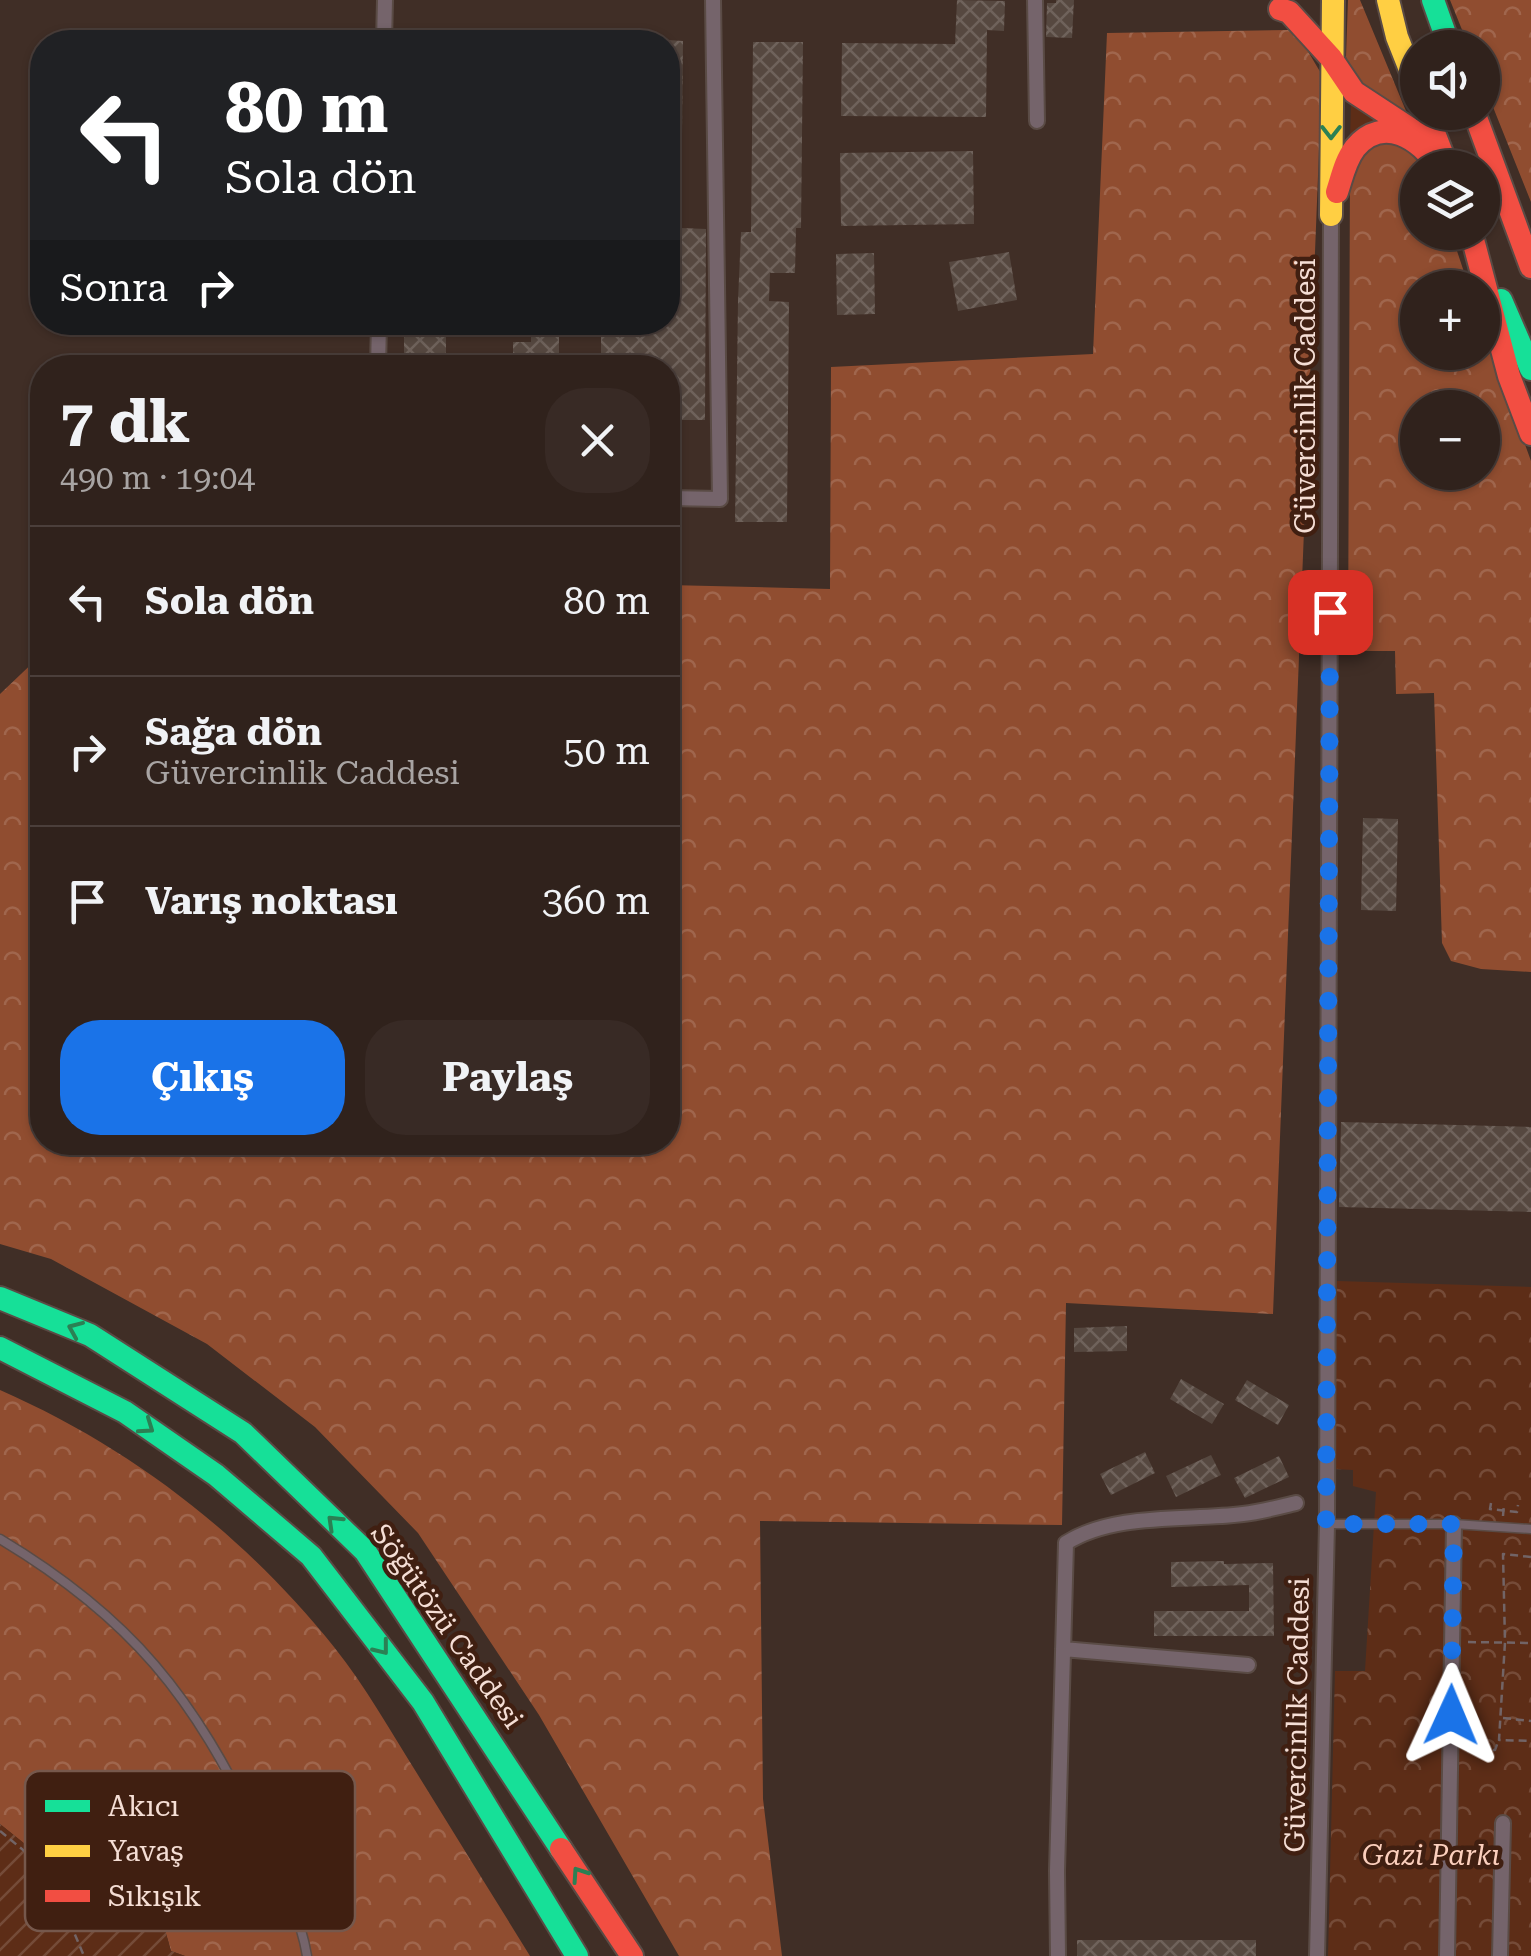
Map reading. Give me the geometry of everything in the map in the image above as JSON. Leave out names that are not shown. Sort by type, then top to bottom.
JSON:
[{"type":"main road","points":[[1331,215],[1333,0]]},
{"type":"main road","points":[[1388,0],[1400,45]]},
{"type":"main road","points":[[1433,0],[1444,30]]},
{"type":"main road","points":[[1280,9],[1289,12],[1331,58],[1354,92],[1415,132],[1429,150]]},
{"type":"main road","points":[[1331,215],[1344,168],[1360,142],[1381,132],[1398,132],[1413,136],[1427,150]]},
{"type":"main road","points":[[1500,182],[1531,242]]},
{"type":"main road","points":[[1500,183],[1531,267]]},
{"type":"main road","points":[[1476,250],[1509,376],[1531,434]]},
{"type":"main road","points":[[1479,250],[1531,369]]},
{"type":"main road","name":"Söğütözü Caddesi","points":[[0,1298],[90,1335],[243,1433],[365,1551],[632,1956]]},
{"type":"main road","points":[[0,1348],[125,1412],[216,1474],[311,1556],[423,1702],[577,1956]]},
{"type":"street","points":[[384,30],[385,0]]},
{"type":"street","points":[[680,498],[720,499],[713,0]]},
{"type":"street","points":[[1036,0],[1037,120]]},
{"type":"street","name":"Güvercinlik Caddesi","points":[[1317,1956],[1326,1524],[1331,215]]},
{"type":"street","points":[[1058,1956],[1066,1543],[1078,1536],[1136,1522],[1243,1514],[1296,1503]]},
{"type":"street","points":[[1447,1956],[1454,1524]]},
{"type":"street","points":[[1063,1649],[1248,1665]]},
{"type":"street","points":[[1500,1956],[1503,1823]]},
{"type":"lane","points":[[1326,1524],[1454,1524],[1531,1530]]},
{"type":"lane","points":[[0,1539],[52,1570],[106,1613],[154,1662],[194,1714],[229,1771]]},
{"type":"lane","points":[[299,1931],[307,1956]]},
{"type":"path","points":[[1491,1503],[1490,1508],[1517,1512],[1518,1506]]},
{"type":"path","points":[[1450,1752],[1495,1750],[1500,1740],[1505,1642],[1503,1554],[1531,1556]]},
{"type":"path","points":[[1452,1643],[1531,1643]]},
{"type":"path","points":[[1501,1718],[1531,1721]]},
{"type":"path","points":[[1500,1740],[1531,1741]]},
{"type":"path","points":[[0,1831],[25,1852]]},
{"type":"path","points":[[73,1931],[84,1956]]},
{"type":"green space","points":[[1348,0],[1360,0],[1400,97],[1400,112],[1356,86],[1346,57]]},
{"type":"green space","points":[[1450,0],[1531,0],[1531,202],[1500,124],[1500,30],[1462,30]]},
{"type":"green space","points":[[1290,30],[1322,75],[1273,1314],[1066,1303],[1062,1525],[760,1521],[763,1799],[782,1956],[679,1956],[539,1715],[418,1533],[315,1427],[207,1344],[51,1259],[0,1244],[0,694],[30,665],[30,1155],[680,1155],[680,585],[830,589],[831,367],[1093,354],[1107,33]]},
{"type":"green space","points":[[1351,102],[1382,119],[1350,140]]},
{"type":"green space","points":[[1385,143],[1404,150],[1400,150],[1400,250],[1457,250],[1463,270],[1400,270],[1400,370],[1498,370],[1531,461],[1531,972],[1481,969],[1451,961],[1442,943],[1434,693],[1396,694],[1395,651],[1348,651],[1350,174],[1369,147]]},
{"type":"green space","name":"Gazi Parkı","points":[[1337,1281],[1531,1287],[1531,1956],[1328,1956],[1335,1671],[1365,1671],[1376,1492],[1353,1486],[1353,1470],[1334,1469]]},
{"type":"green space","points":[[0,1390],[95,1439],[183,1498],[224,1532],[299,1606],[368,1694],[530,1956],[185,1956],[171,1951],[165,1931],[355,1931],[355,1771],[25,1771],[25,1844],[0,1824]]},
{"type":"green space","points":[[0,1824],[25,1844],[25,1931],[165,1931],[171,1951],[185,1956],[0,1956]]},
{"type":"building","points":[[957,0],[1005,1],[1004,31],[987,30],[986,117],[841,116],[842,43],[955,44]]},
{"type":"building","points":[[1074,0],[1072,38],[1046,37],[1047,3]]},
{"type":"building","points":[[680,41],[683,41],[681,228],[706,229],[705,420],[680,420],[680,355],[601,355],[601,335],[680,335]]},
{"type":"building","points":[[753,42],[803,42],[801,228],[796,228],[795,273],[770,273],[769,301],[789,302],[787,522],[735,522],[738,301],[741,232],[751,232]]},
{"type":"building","points":[[973,151],[974,224],[841,226],[840,153]]},
{"type":"building","points":[[1009,252],[1017,300],[958,311],[949,262]]},
{"type":"building","points":[[874,253],[875,314],[837,315],[836,254]]},
{"type":"building","points":[[404,335],[446,335],[446,355],[404,355]]},
{"type":"building","points":[[531,335],[559,335],[559,355],[513,355],[513,342],[531,342]]},
{"type":"building","points":[[1363,818],[1398,819],[1396,911],[1361,910]]},
{"type":"building","points":[[1341,1122],[1531,1127],[1531,1212],[1339,1207]]},
{"type":"building","points":[[1127,1326],[1127,1351],[1074,1352],[1074,1328]]},
{"type":"building","points":[[1181,1379],[1224,1404],[1212,1424],[1170,1399]]},
{"type":"building","points":[[1247,1380],[1289,1405],[1278,1425],[1235,1400]]},
{"type":"building","points":[[1145,1452],[1155,1473],[1111,1495],[1100,1474]]},
{"type":"building","points":[[1211,1455],[1221,1475],[1176,1497],[1166,1476]]},
{"type":"building","points":[[1279,1456],[1289,1477],[1245,1498],[1234,1478]]},
{"type":"building","points":[[1171,1562],[1273,1563],[1274,1636],[1154,1636],[1154,1611],[1249,1611],[1249,1585],[1171,1587]]},
{"type":"building","points":[[1077,1940],[1256,1940],[1256,1956],[1077,1956]]},
{"type":"traffic: fast","points":[[1433,0],[1444,30]]},
{"type":"traffic: fast","points":[[1501,300],[1531,369]]},
{"type":"traffic: fast","points":[[0,1298],[90,1335],[243,1433],[365,1551],[561,1849]]},
{"type":"traffic: fast","points":[[0,1348],[125,1412],[216,1475],[311,1556],[423,1702],[577,1956]]},
{"type":"traffic: slow","points":[[1331,215],[1333,0]]},
{"type":"traffic: slow","points":[[1388,0],[1400,45]]},
{"type":"traffic: jam","points":[[1280,9],[1289,12],[1331,58],[1354,92],[1415,132],[1429,150]]},
{"type":"traffic: jam","points":[[1433,130],[1441,150]]},
{"type":"traffic: jam","points":[[1481,130],[1531,267]]},
{"type":"traffic: jam","points":[[1337,192],[1352,153],[1366,138],[1377,133],[1401,134],[1424,150]]},
{"type":"traffic: jam","points":[[1476,250],[1509,376],[1531,434]]},
{"type":"traffic: jam","points":[[561,1849],[632,1956]]},
{"type":"route","points":[[1330,612],[1326,1524],[1454,1524],[1451,1715]]}]
